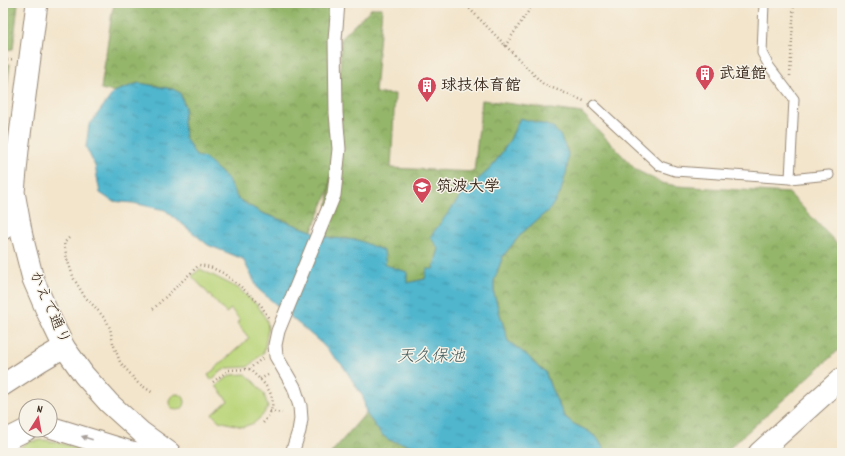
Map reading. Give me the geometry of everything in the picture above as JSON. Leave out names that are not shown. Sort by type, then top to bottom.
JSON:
[{"type":"street","name":"かえで通り","points":[[37,3],[14,192],[22,236],[33,279],[48,316],[64,347],[84,375],[109,403],[141,432],[170,453]]},
{"type":"street","points":[[292,453],[299,431],[301,419],[300,406],[294,387],[276,356],[276,345],[278,331],[334,194],[339,149],[336,113],[335,47],[338,3]]},
{"type":"street","points":[[3,229],[14,192]]},
{"type":"street","points":[[3,385],[64,347]]},
{"type":"street","points":[[759,453],[842,378]]},
{"type":"street","points":[[58,429],[138,453]]},
{"type":"street","points":[[3,445],[10,438],[18,434]]},
{"type":"lane","points":[[764,3],[762,53],[769,66],[794,99],[790,179]]},
{"type":"lane","points":[[594,106],[660,166],[675,171],[790,179],[829,175]]},
{"type":"path","points":[[464,3],[543,84],[594,106]]},
{"type":"path","points":[[505,46],[534,3]]},
{"type":"path","points":[[790,92],[794,3]]},
{"type":"path","points":[[3,60],[16,58]]},
{"type":"path","points":[[69,238],[64,243],[67,259],[74,279],[85,298],[95,306],[106,320],[110,328],[120,362],[138,383],[153,393]]},
{"type":"path","points":[[153,309],[200,265],[210,267],[223,273],[240,286],[261,305],[270,321]]},
{"type":"path","points":[[213,382],[229,370],[250,369],[266,354]]},
{"type":"path","points":[[250,369],[269,389],[272,396],[273,403],[269,416],[263,423]]},
{"type":"path","points":[[260,379],[268,374]]},
{"type":"path","points":[[270,411],[282,413]]},
{"type":"green space","points":[[3,3],[18,3],[13,49],[3,50]]},
{"type":"green space","points":[[115,3],[324,3],[331,13],[330,124],[333,152],[329,190],[312,231],[262,213],[238,199],[225,176],[205,159],[196,156],[185,137],[183,121],[185,107],[180,93],[172,89],[139,83],[114,92],[101,89],[112,12]]},
{"type":"green space","points":[[372,8],[382,8],[375,93],[395,94],[391,168],[474,172],[482,100],[582,113],[636,170],[662,183],[677,186],[789,193],[842,249],[842,347],[724,453],[606,453],[598,439],[564,416],[545,371],[539,368],[528,356],[508,341],[494,294],[494,281],[503,256],[522,233],[550,209],[520,118],[509,142],[491,168],[463,193],[439,249],[433,270],[425,279],[407,283],[358,240],[331,238],[324,235],[339,114],[341,38]]},
{"type":"green space","points":[[10,64],[3,115],[3,65]]},
{"type":"green space","points":[[200,269],[238,288],[258,306],[267,321],[268,329],[264,352],[248,367],[227,368],[211,380],[208,375],[249,338],[237,323],[240,320],[231,309],[226,313],[192,276]]},
{"type":"green space","points":[[246,374],[264,394],[268,407],[262,416],[254,423],[243,427],[219,421],[212,414],[228,401],[216,386],[231,375]]},
{"type":"green space","points":[[177,394],[184,399],[185,402],[180,409],[177,410],[170,405],[169,402],[174,395]]},
{"type":"green space","points":[[366,413],[381,434],[389,440],[443,453],[331,453]]},
{"type":"green space","points":[[42,440],[61,443],[91,453],[13,453],[28,442]]},
{"type":"water","name":"天久保池","points":[[139,83],[173,89],[180,93],[185,107],[183,121],[185,137],[196,156],[205,158],[227,178],[238,199],[262,213],[331,238],[358,240],[384,251],[386,265],[407,272],[407,283],[425,279],[427,269],[433,269],[439,249],[430,237],[463,193],[491,168],[509,142],[520,118],[553,127],[560,135],[568,153],[567,170],[560,194],[550,209],[522,233],[503,256],[494,281],[494,294],[508,341],[528,356],[539,368],[545,371],[564,416],[598,439],[606,453],[443,453],[389,440],[381,434],[366,413],[363,397],[343,366],[321,343],[258,289],[243,259],[208,245],[165,210],[133,203],[112,201],[100,193],[95,166],[86,147],[89,125],[114,92]]},
{"type":"place","name":"武道館","points":[[705,91]]},
{"type":"place","name":"球技体育館","points":[[427,103]]},
{"type":"place","name":"筑波大学","points":[[422,204]]}]
